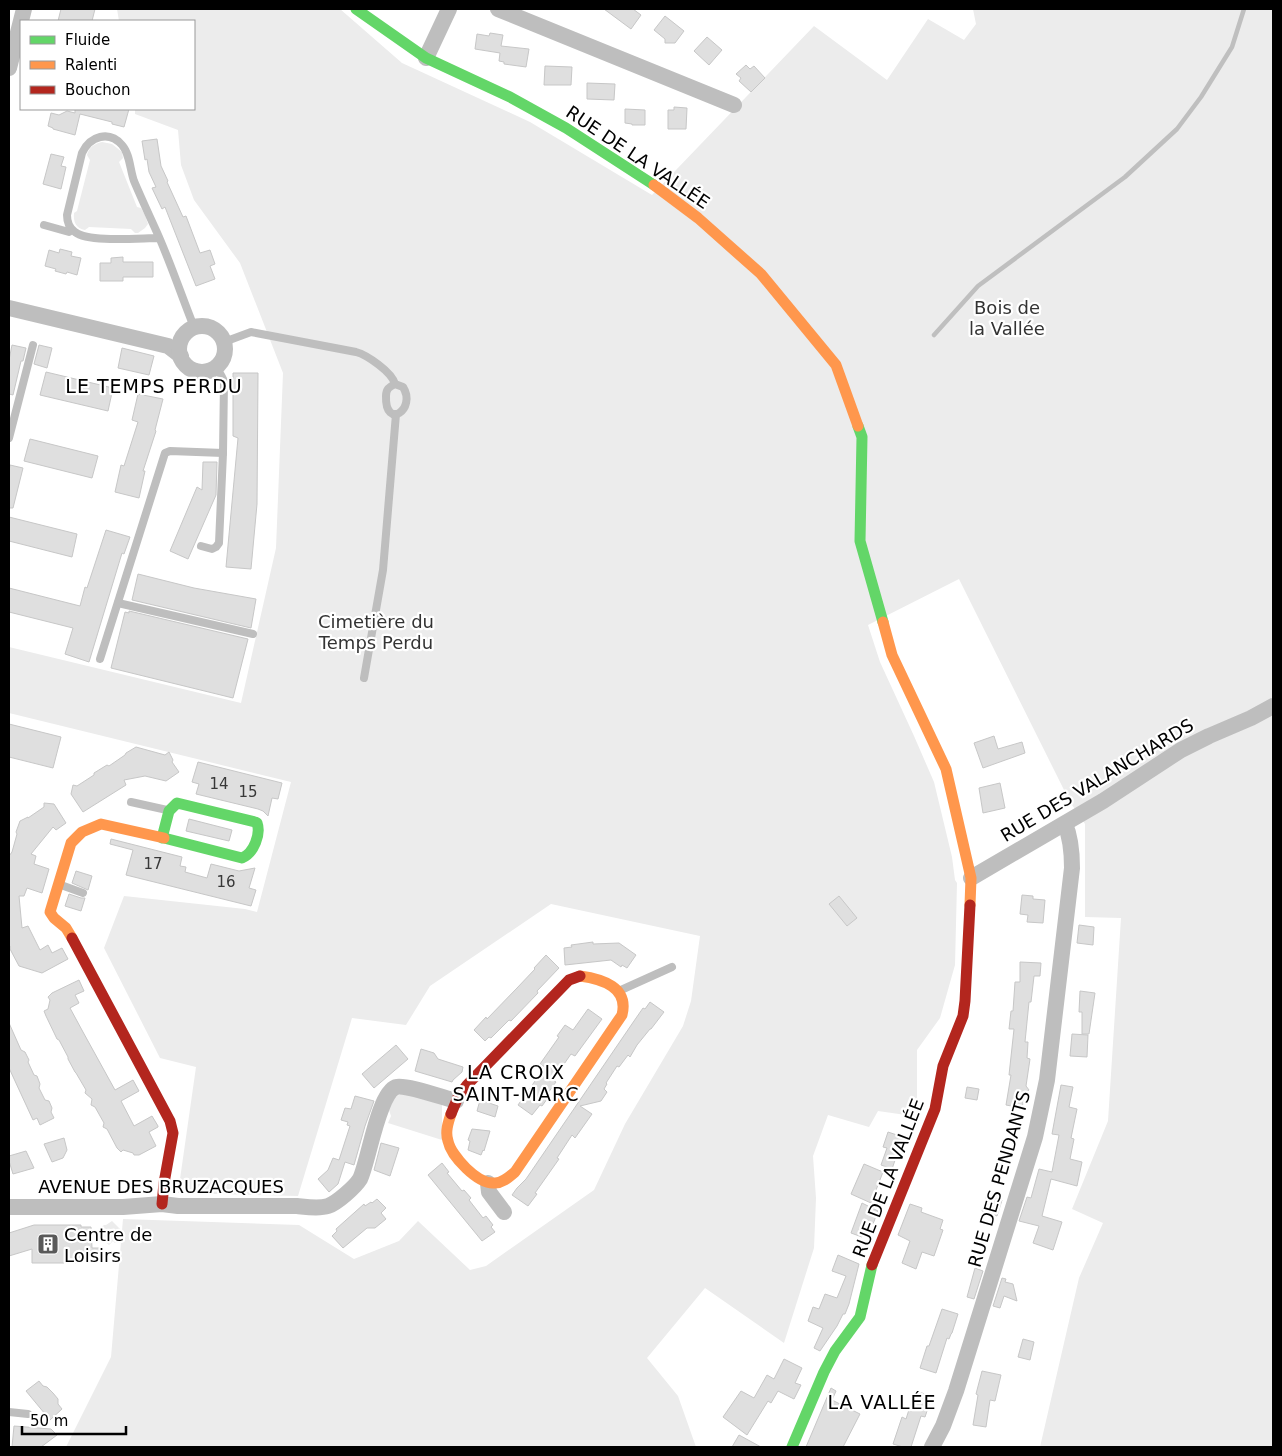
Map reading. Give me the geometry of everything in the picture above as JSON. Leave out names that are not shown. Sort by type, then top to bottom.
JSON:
[{"type":"street","name":"RUE DE LA VALLÉE","points":[[356,9],[426,58],[510,98],[566,128],[669,196],[698,218],[761,274],[836,365],[862,437],[860,541],[892,655],[946,769],[971,878],[965,1001],[963,1016],[943,1066],[935,1109],[873,1262],[860,1317],[835,1351],[792,1447]]},
{"type":"street","points":[[426,58],[449,9]]},
{"type":"street","points":[[498,9],[734,105]]},
{"type":"street","points":[[9,68],[20,25]]},
{"type":"street","points":[[9,77],[17,63],[20,52]]},
{"type":"street","points":[[9,308],[176,347],[188,366],[196,370],[207,371],[216,367],[224,356],[224,342],[220,334],[210,327],[194,327],[188,331],[176,347]]},
{"type":"street","name":"RUE DES VALANCHARDS","points":[[971,878],[1110,797],[1180,750],[1273,706]]},
{"type":"street","points":[[162,838],[169,811],[174,804],[180,803],[255,822],[258,829],[251,853],[242,858],[108,825],[100,824],[94,826],[82,832],[71,843],[50,912],[51,916],[66,928],[170,1122],[173,1132],[162,1204]]},
{"type":"street","name":"RUE DES PENDANTS","points":[[932,1447],[943,1426],[956,1391],[1035,1137],[1044,1099],[1072,868],[1072,847],[1065,824]]},
{"type":"street","points":[[580,976],[591,978],[614,987],[619,991],[624,1000],[624,1010],[614,1029],[515,1172],[503,1181],[488,1184],[476,1178],[455,1155],[446,1135],[456,1101],[467,1085],[569,980],[580,976]]},
{"type":"street","name":"AVENUE DES BRUZACQUES","points":[[9,1207],[123,1207],[162,1204],[178,1206],[323,1207],[332,1204],[355,1185],[360,1178],[385,1100],[394,1089],[397,1087],[408,1087],[456,1101]]},
{"type":"street","points":[[488,1184],[489,1192],[504,1212]]},
{"type":"lane","points":[[159,238],[101,239],[83,236],[72,230],[67,215],[82,153],[90,141],[103,136],[118,141],[126,150],[134,182],[159,238],[194,327]]},
{"type":"lane","points":[[44,225],[69,232],[72,230]]},
{"type":"lane","points":[[224,342],[251,332],[356,352],[368,357],[394,379],[394,384]]},
{"type":"lane","points":[[9,438],[12,411],[33,345]]},
{"type":"lane","points":[[201,546],[211,550],[219,543],[224,381],[216,367]]},
{"type":"lane","points":[[394,384],[403,387],[406,394],[404,410],[396,414],[390,413],[386,408],[386,391],[394,384]]},
{"type":"lane","points":[[364,678],[383,570],[396,414]]},
{"type":"lane","points":[[100,659],[165,453],[170,451],[223,453]]},
{"type":"lane","points":[[118,603],[253,634]]},
{"type":"lane","points":[[131,802],[169,811]]},
{"type":"lane","points":[[58,884],[83,893]]},
{"type":"lane","points":[[619,991],[672,967]]},
{"type":"lane","points":[[9,1412],[28,1414]]},
{"type":"green space","name":"Bois de la Vallée","points":[[117,9],[340,9],[402,63],[530,122],[652,195],[814,26],[887,80],[928,19],[964,40],[976,24],[973,9],[1273,9],[1273,1447],[1040,1447],[1079,1278],[1103,1223],[1072,1209],[1108,1121],[1121,918],[1085,917],[1085,824],[1070,802],[959,579],[868,625],[880,662],[934,782],[957,883],[955,965],[940,1018],[917,1050],[917,1097],[913,1116],[878,1111],[869,1127],[828,1115],[813,1156],[816,1198],[814,1248],[784,1343],[705,1288],[647,1358],[678,1396],[696,1447],[66,1447],[111,1357],[123,1219],[299,1225],[354,1259],[399,1241],[418,1221],[470,1270],[486,1266],[594,1190],[625,1124],[683,1026],[691,1001],[700,936],[551,904],[430,986],[406,1025],[352,1018],[298,1196],[178,1193],[196,1067],[160,1058],[104,948],[124,896],[245,909],[257,912],[291,782],[9,713],[9,647],[241,703],[276,548],[283,373],[240,263],[194,200],[181,165],[178,130],[135,114],[135,110],[195,110],[195,20],[119,20]]},
{"type":"green space","points":[[102,142],[112,144],[122,152],[123,158],[119,162],[137,207],[141,208],[148,224],[138,233],[131,229],[89,227],[85,230],[79,228],[75,222],[74,213],[77,211],[90,160],[87,155],[88,152],[92,146]]},
{"type":"green space","points":[[403,1092],[442,1103],[442,1140],[388,1123],[391,1116],[388,1107],[389,1102]]},
{"type":"green space","points":[[112,1221],[120,1229],[114,1234],[119,1240],[115,1243],[113,1241],[109,1245],[99,1240],[98,1230]]},
{"type":"building","points":[[61,9],[95,9],[92,20],[58,20]]},
{"type":"building","points":[[604,9],[633,9],[641,15],[631,29]]},
{"type":"building","points":[[665,16],[684,31],[675,43],[665,43],[665,39],[654,30]]},
{"type":"building","points":[[490,33],[503,35],[501,46],[529,49],[526,67],[504,64],[504,62],[499,61],[500,53],[475,49],[477,34],[489,36]]},
{"type":"building","points":[[707,37],[722,50],[709,65],[694,51]]},
{"type":"building","points":[[746,65],[750,69],[754,66],[765,78],[751,92],[739,81],[741,78],[736,74]]},
{"type":"building","points":[[545,66],[572,67],[571,85],[544,85]]},
{"type":"building","points":[[587,83],[615,84],[614,100],[587,99]]},
{"type":"building","points":[[674,107],[687,108],[686,129],[668,129],[668,110],[674,110]]},
{"type":"building","points":[[625,109],[645,110],[645,125],[625,123]]},
{"type":"building","points":[[75,110],[129,110],[124,127],[80,114],[75,135],[48,126],[51,113],[59,115],[67,111],[75,113]]},
{"type":"building","points":[[157,139],[161,166],[183,217],[186,216],[200,253],[210,250],[215,264],[210,266],[215,279],[196,286],[165,207],[162,209],[152,188],[156,187],[149,172],[147,159],[145,160],[142,141]]},
{"type":"building","points":[[51,154],[64,157],[61,166],[66,167],[61,189],[43,184]]},
{"type":"building","points":[[60,249],[72,252],[71,256],[81,258],[77,275],[55,271],[56,269],[45,266],[49,250],[59,253]]},
{"type":"building","points":[[123,257],[123,262],[153,262],[153,277],[123,277],[123,281],[100,281],[100,263],[111,263],[111,258]]},
{"type":"building","points":[[12,345],[26,348],[13,395],[9,394],[9,360]]},
{"type":"building","points":[[39,345],[52,348],[47,368],[34,364]]},
{"type":"building","points":[[122,348],[154,356],[149,375],[118,368]]},
{"type":"building","points":[[46,372],[113,388],[108,411],[40,395]]},
{"type":"building","points":[[233,373],[258,373],[257,504],[251,569],[226,567],[238,438],[233,436]]},
{"type":"building","points":[[138,394],[163,399],[156,431],[143,471],[145,471],[139,498],[115,492],[121,465],[124,466],[138,422],[132,420]]},
{"type":"building","points":[[30,439],[98,456],[92,478],[24,461]]},
{"type":"building","points":[[203,462],[217,462],[216,495],[188,559],[170,551],[197,487],[202,490]]},
{"type":"building","points":[[10,465],[23,468],[13,508],[9,508]]},
{"type":"building","points":[[9,517],[77,534],[72,557],[9,541]]},
{"type":"building","points":[[106,530],[130,537],[124,554],[122,553],[89,662],[65,654],[73,628],[9,612],[9,588],[80,606]]},
{"type":"building","points":[[138,574],[194,588],[256,599],[251,628],[132,600]]},
{"type":"building","points":[[129,611],[248,639],[233,698],[111,668],[125,612],[129,613]]},
{"type":"building","points":[[9,724],[61,737],[53,768],[9,757]]},
{"type":"building","points":[[994,736],[998,749],[1022,742],[1025,753],[983,768],[974,743]]},
{"type":"building","points":[[136,747],[165,755],[169,752],[173,760],[172,762],[179,772],[166,781],[145,776],[124,780],[126,785],[83,812],[71,794],[73,785],[77,786]]},
{"type":"building","points":[[198,762],[282,783],[278,799],[272,798],[268,816],[258,809],[196,794],[199,784],[192,782]]},
{"type":"building","points":[[1000,783],[1005,808],[983,813],[979,788]]},
{"type":"building","points":[[44,803],[54,804],[66,823],[56,830],[53,827],[31,854],[36,856],[34,864],[49,869],[42,893],[27,888],[24,896],[19,896],[22,928],[28,926],[40,950],[48,945],[52,953],[62,948],[68,959],[42,973],[19,966],[9,946],[9,856],[12,852],[20,821],[44,807]]},
{"type":"building","points":[[189,819],[232,830],[229,841],[186,831]]},
{"type":"building","points":[[111,839],[182,857],[180,866],[186,867],[185,872],[207,878],[211,864],[239,871],[255,868],[249,888],[256,890],[251,906],[126,875],[133,850],[110,844]]},
{"type":"building","points":[[76,871],[92,876],[88,890],[72,883]]},
{"type":"building","points":[[69,894],[85,898],[81,911],[65,906]]},
{"type":"building","points":[[1022,895],[1033,896],[1033,899],[1045,900],[1043,923],[1027,922],[1028,915],[1020,914]]},
{"type":"building","points":[[839,896],[857,918],[847,926],[829,904]]},
{"type":"building","points":[[1079,925],[1094,927],[1093,945],[1077,943]]},
{"type":"building","points":[[593,942],[593,944],[619,943],[636,955],[627,968],[622,965],[621,967],[611,960],[565,965],[564,948],[572,947],[571,945]]},
{"type":"building","points":[[546,955],[559,968],[511,1021],[509,1020],[491,1038],[489,1037],[485,1041],[474,1030],[517,988]]},
{"type":"building","points":[[1020,962],[1041,963],[1040,976],[1034,976],[1031,1002],[1029,1002],[1025,1042],[1028,1042],[1027,1058],[1030,1059],[1026,1086],[1029,1090],[1025,1093],[1022,1108],[1006,1105],[1011,1075],[1009,1075],[1014,1029],[1009,1029],[1011,1011],[1013,1011],[1015,982],[1020,982]]},
{"type":"building","points":[[79,980],[84,991],[75,995],[79,1003],[70,1008],[115,1090],[133,1080],[139,1091],[121,1101],[134,1126],[152,1116],[158,1126],[149,1132],[156,1146],[139,1155],[123,1150],[121,1152],[107,1129],[103,1127],[104,1123],[95,1107],[91,1105],[92,1099],[85,1093],[86,1090],[57,1039],[44,1011],[48,1009],[50,1000],[48,997],[52,993]]},
{"type":"building","points":[[1080,991],[1095,993],[1089,1034],[1082,1034],[1082,1012],[1079,1012]]},
{"type":"building","points":[[650,1002],[664,1012],[637,1045],[630,1057],[628,1055],[619,1067],[617,1066],[606,1083],[604,1089],[607,1092],[601,1101],[580,1106],[592,1114],[575,1138],[572,1135],[557,1158],[559,1159],[528,1206],[512,1195],[526,1179],[643,1008],[645,1009]]},
{"type":"building","points":[[588,1009],[602,1019],[575,1056],[571,1054],[553,1080],[556,1082],[548,1093],[550,1095],[532,1115],[518,1105],[545,1067],[540,1064],[565,1025],[573,1030]]},
{"type":"building","points":[[9,1023],[21,1050],[25,1052],[29,1060],[28,1062],[34,1075],[37,1076],[40,1084],[39,1088],[45,1100],[49,1101],[52,1108],[51,1112],[54,1118],[40,1125],[37,1118],[33,1120],[9,1068]]},
{"type":"building","points":[[1072,1034],[1088,1035],[1087,1057],[1070,1056]]},
{"type":"building","points":[[396,1045],[408,1059],[374,1088],[362,1074]]},
{"type":"building","points":[[421,1049],[434,1053],[438,1059],[463,1067],[462,1072],[452,1082],[415,1071]]},
{"type":"building","points":[[1061,1085],[1073,1087],[1069,1107],[1077,1109],[1071,1138],[1074,1139],[1070,1159],[1082,1162],[1077,1186],[1051,1179],[1042,1216],[1062,1222],[1053,1250],[1033,1243],[1039,1226],[1019,1221],[1027,1197],[1031,1198],[1039,1169],[1052,1172],[1059,1135],[1052,1134]]},
{"type":"building","points":[[967,1087],[979,1089],[977,1100],[965,1098]]},
{"type":"building","points":[[355,1096],[374,1101],[354,1165],[345,1162],[338,1184],[329,1192],[318,1179],[328,1170],[333,1158],[339,1160],[350,1126],[347,1125],[348,1122],[341,1120],[345,1108],[351,1109]]},
{"type":"building","points":[[480,1100],[498,1106],[495,1117],[477,1111]]},
{"type":"building","points":[[472,1129],[490,1131],[481,1155],[468,1150],[470,1141],[468,1140]]},
{"type":"building","points":[[888,1132],[903,1137],[892,1169],[881,1165],[887,1148],[883,1147]]},
{"type":"building","points":[[64,1138],[67,1150],[63,1158],[52,1162],[44,1144]]},
{"type":"building","points":[[381,1143],[399,1148],[390,1176],[374,1170]]},
{"type":"building","points":[[26,1151],[34,1168],[13,1174],[9,1156]]},
{"type":"building","points":[[442,1163],[449,1172],[447,1173],[462,1191],[464,1190],[471,1198],[469,1200],[483,1218],[486,1216],[493,1225],[491,1227],[495,1232],[482,1241],[428,1175]]},
{"type":"building","points":[[864,1164],[883,1172],[871,1203],[851,1194]]},
{"type":"building","points":[[987,1195],[1002,1200],[997,1216],[982,1211]]},
{"type":"building","points":[[377,1199],[386,1208],[381,1213],[386,1219],[375,1228],[367,1228],[343,1248],[332,1236],[337,1231],[336,1229],[364,1204],[365,1206]]},
{"type":"building","points":[[862,1203],[878,1211],[873,1224],[869,1222],[862,1237],[851,1233]]},
{"type":"building","points":[[910,1204],[922,1208],[921,1212],[943,1220],[940,1229],[943,1230],[934,1256],[922,1252],[916,1269],[902,1263],[910,1241],[898,1235]]},
{"type":"building","name":"Centre de Loisirs","points":[[34,1225],[81,1225],[81,1227],[91,1227],[92,1248],[102,1248],[102,1259],[76,1260],[76,1263],[32,1263],[32,1249],[9,1256],[9,1233]]},
{"type":"building","points":[[838,1255],[859,1264],[845,1314],[843,1314],[820,1351],[814,1348],[823,1328],[808,1321],[813,1307],[819,1309],[825,1294],[837,1298],[846,1276],[832,1271]]},
{"type":"building","points":[[975,1268],[983,1271],[974,1299],[967,1297]]},
{"type":"building","points":[[1002,1278],[1006,1279],[1005,1282],[1013,1284],[1017,1301],[1004,1296],[1000,1308],[993,1306]]},
{"type":"building","points":[[942,1309],[958,1314],[952,1333],[949,1339],[947,1338],[936,1373],[920,1368]]},
{"type":"building","points":[[1023,1339],[1034,1342],[1030,1360],[1018,1357]]},
{"type":"building","points":[[784,1359],[802,1368],[795,1383],[801,1385],[794,1399],[778,1391],[771,1403],[768,1401],[747,1435],[723,1417],[741,1391],[754,1398],[767,1375],[774,1379]]},
{"type":"building","points":[[982,1371],[1001,1375],[995,1401],[990,1400],[986,1427],[973,1425],[978,1395],[976,1394]]},
{"type":"building","points":[[39,1381],[58,1399],[58,1404],[62,1409],[50,1420],[26,1391]]},
{"type":"building","points":[[831,1388],[836,1391],[832,1400],[860,1414],[843,1447],[806,1447]]},
{"type":"building","points":[[915,1391],[932,1396],[925,1417],[921,1416],[911,1447],[893,1444],[902,1417],[906,1419]]},
{"type":"building","points":[[14,1426],[51,1429],[57,1435],[41,1447],[12,1447]]},
{"type":"building","points":[[739,1435],[761,1447],[732,1447]]},
{"type":"waterway","points":[[934,335],[978,286],[1125,177],[1177,129],[1201,97],[1232,47],[1244,9]]},
{"type":"traffic: fast","points":[[356,9],[426,58],[510,97],[566,128],[654,185]]},
{"type":"traffic: fast","points":[[858,426],[862,437],[860,541],[883,622]]},
{"type":"traffic: fast","points":[[162,838],[169,811],[177,803],[255,822],[258,827],[257,838],[253,848],[242,858],[164,838]]},
{"type":"traffic: fast","points":[[792,1447],[824,1372],[835,1351],[860,1317],[872,1265]]},
{"type":"traffic: slow","points":[[654,185],[698,218],[761,274],[836,365],[858,426]]},
{"type":"traffic: slow","points":[[883,622],[892,655],[946,769],[971,878],[970,905]]},
{"type":"traffic: slow","points":[[72,938],[66,928],[50,912],[71,843],[82,832],[101,824],[164,838]]},
{"type":"traffic: slow","points":[[451,1114],[447,1131],[450,1147],[473,1175],[488,1182],[498,1183],[515,1172],[622,1015],[623,1005],[618,991],[605,982],[580,976]]},
{"type":"traffic: jam","points":[[872,1265],[935,1109],[943,1066],[963,1016],[970,905]]},
{"type":"traffic: jam","points":[[72,938],[170,1121],[173,1133],[162,1204]]},
{"type":"traffic: jam","points":[[451,1114],[458,1097],[467,1085],[569,980],[580,976]]},
{"type":"place","name":"Centre de Loisirs","points":[[48,1244]]},
{"type":"district","name":"LE TEMPS PERDU","points":[[154,386]]},
{"type":"district","name":"LA CROIX SAINT-MARC","points":[[516,1083]]},
{"type":"district","name":"LA VALLÉE","points":[[882,1402]]},
{"type":"park label","name":"Cimetière du Temps Perdu","points":[[376,631]]}]
